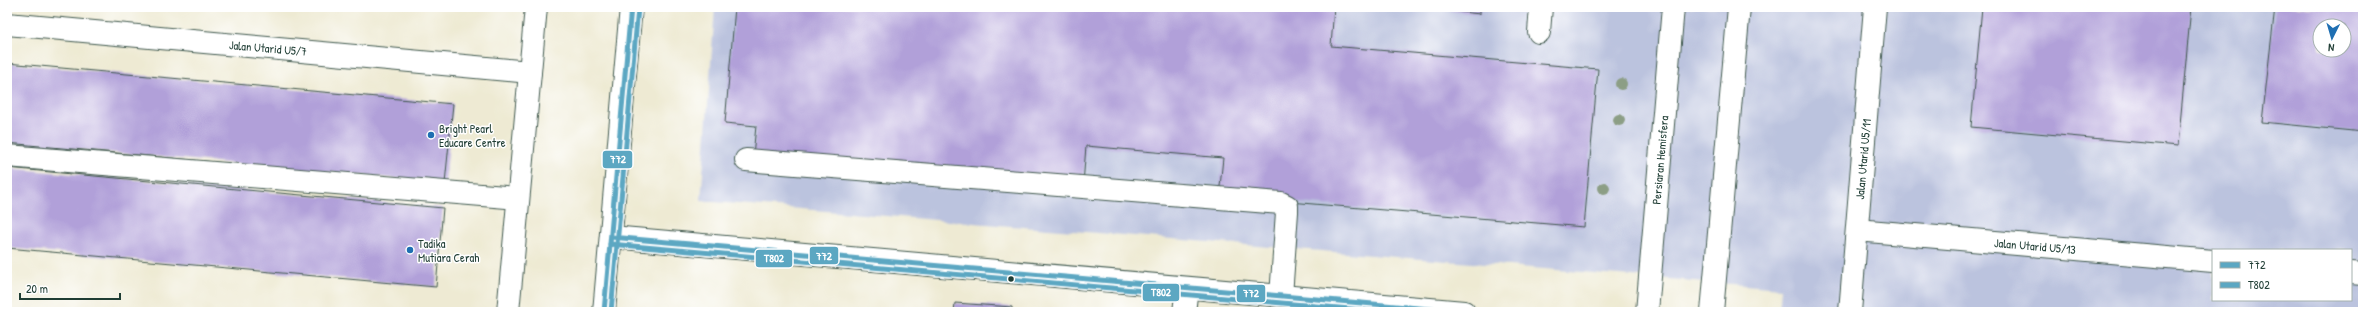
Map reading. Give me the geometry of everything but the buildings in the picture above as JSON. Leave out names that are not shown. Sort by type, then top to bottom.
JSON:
[{"type":"street","points":[[508,312],[536,7]]},
{"type":"street","points":[[604,312],[631,7]]},
{"type":"street","points":[[1539,32],[1541,7]]},
{"type":"street","name":"Persiaran Hemisfera","points":[[1647,312],[1673,7]]},
{"type":"street","points":[[1712,312],[1739,7]]},
{"type":"street","name":"Jalan Utarid U5/11","points":[[1850,312],[1875,7]]},
{"type":"street","name":"Jalan Utarid U5/7","points":[[7,24],[530,72]]},
{"type":"street","points":[[7,156],[518,198]]},
{"type":"street","points":[[746,160],[1281,203],[1287,206],[1287,212],[1281,296]]},
{"type":"street","name":"Jalan Utarid U5/13","points":[[1857,230],[2212,261]]},
{"type":"street","points":[[611,237],[1464,312]]},
{"type":"street","points":[[2352,273],[2363,274]]},
{"type":"street","points":[[1184,312],[1187,288]]},
{"type":"shaded area","points":[[715,7],[2363,7],[2363,312],[1779,312],[1781,288],[701,201]]},
{"type":"transit line","name":"772","points":[[604,312],[631,7]]},
{"type":"transit line","name":"T802","points":[[611,312],[638,8]]},
{"type":"transit line","name":"772","points":[[611,237],[1464,312]]},
{"type":"transit line","name":"T802","points":[[610,244],[1384,312]]},
{"type":"place","name":"Bright Pearl Educare Centre","points":[[431,135]]},
{"type":"place","name":"Tadika Mutiara Cerah","points":[[410,250]]}]
